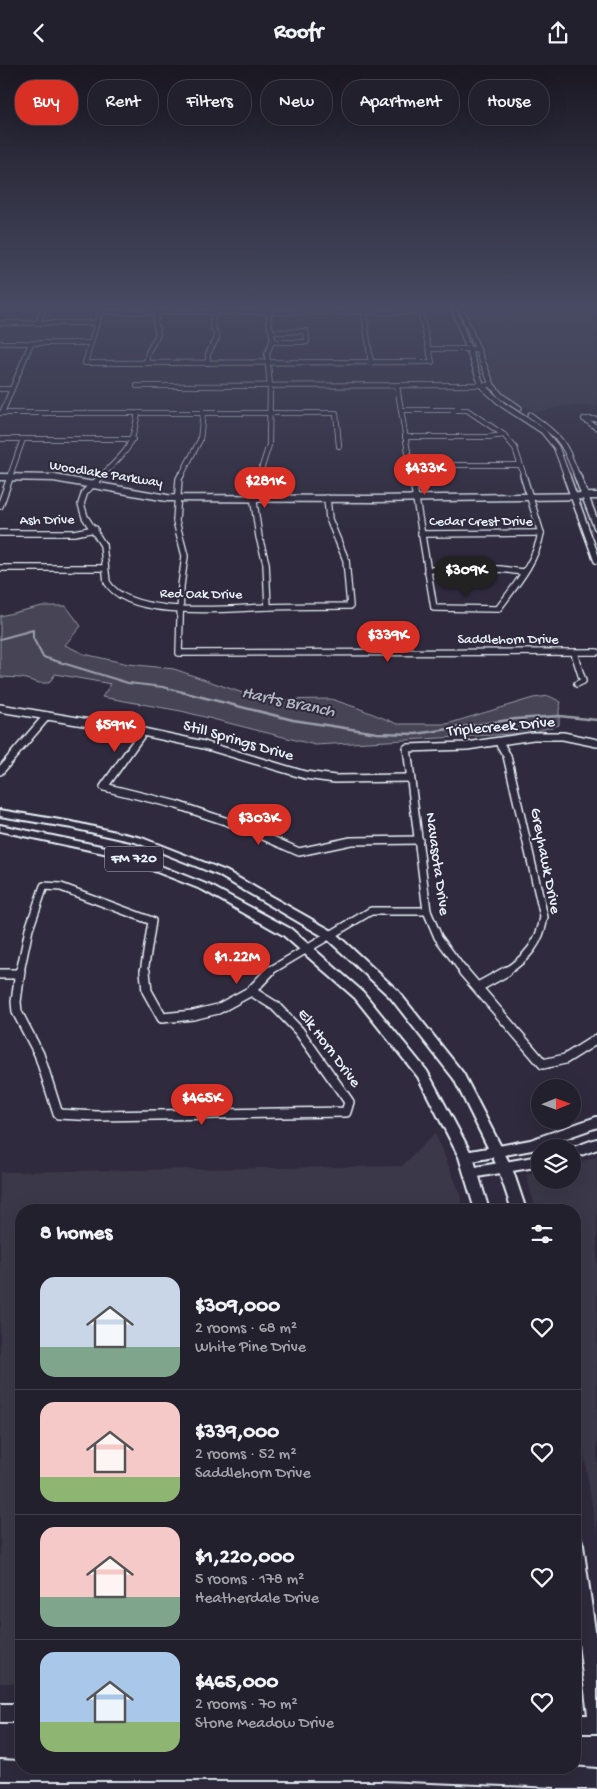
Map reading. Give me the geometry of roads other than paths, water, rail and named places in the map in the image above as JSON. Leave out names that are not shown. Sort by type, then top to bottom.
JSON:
[{"type":"main road","points":[[0,813],[72,825],[138,840],[222,873],[300,916],[330,935],[394,994],[459,1076],[505,1168],[517,1204]]},
{"type":"main road","name":"FM 720","points":[[0,828],[116,853],[207,888],[280,928],[307,948],[359,995],[422,1075],[466,1157],[480,1204]]},
{"type":"main road","points":[[581,1591],[597,1714]]},
{"type":"main road","points":[[0,1713],[15,1713]]},
{"type":"main road","points":[[581,1723],[597,1724]]},
{"type":"main road","points":[[0,1770],[15,1770]]},
{"type":"main road","points":[[473,1774],[597,1779]]},
{"type":"street","points":[[268,607],[266,563],[258,537],[255,499],[269,445],[270,386]]},
{"type":"street","points":[[328,386],[443,386]]},
{"type":"street","points":[[483,386],[503,405],[543,431],[556,447],[597,560]]},
{"type":"street","points":[[493,386],[500,396],[544,424],[563,442],[597,527]]},
{"type":"street","points":[[397,387],[434,608],[498,609],[523,573],[541,540],[541,533],[516,448],[504,435],[467,410],[401,410]]},
{"type":"street","points":[[0,389],[12,389],[1,413],[336,413],[339,446]]},
{"type":"street","name":"Red Oak Drive","points":[[138,413],[133,439],[128,450],[82,496],[81,505],[82,511],[95,529],[105,549],[106,560],[104,568],[107,582],[124,598],[146,605],[179,609],[350,606],[346,560],[329,519],[327,499]]},
{"type":"street","points":[[179,609],[185,556],[176,521],[180,479],[200,440],[203,413]]},
{"type":"street","points":[[597,419],[584,419],[597,428]]},
{"type":"street","points":[[405,437],[488,437],[504,435]]},
{"type":"street","points":[[0,439],[133,439]]},
{"type":"street","points":[[0,506],[23,439]]},
{"type":"street","points":[[410,465],[520,465]]},
{"type":"street","name":"Woodlake Parkway","points":[[0,477],[54,478],[148,496],[179,498],[415,499],[597,496]]},
{"type":"street","name":"Ash Drive","points":[[0,533],[74,533],[95,529]]},
{"type":"street","name":"Cedar Crest Drive","points":[[421,533],[541,533]]},
{"type":"street","points":[[0,568],[104,568]]},
{"type":"street","points":[[427,570],[500,569],[523,573]]},
{"type":"street","name":"Saddlehorn Drive","points":[[179,609],[179,653],[597,653]]},
{"type":"street","points":[[574,653],[583,681],[577,684]]},
{"type":"street","name":"Still Springs Drive","points":[[0,708],[143,732],[204,745],[305,775],[335,779],[410,778]]},
{"type":"street","points":[[1,769],[47,716]]},
{"type":"street","points":[[143,732],[104,787],[186,808],[243,827],[299,852],[351,841],[419,840]]},
{"type":"street","name":"Triplecreek Drive","points":[[407,748],[467,746],[533,737],[563,736],[597,743]]},
{"type":"street","name":"Greyhawk Drive","points":[[478,987],[511,969],[529,952],[541,935],[544,917],[507,756],[499,742]]},
{"type":"street","name":"Navasota Drive","points":[[407,748],[427,911],[433,932],[454,963],[478,987],[543,1064],[565,1059],[597,1039]]},
{"type":"street","points":[[0,974],[19,974],[38,898],[44,886],[61,887],[152,921],[144,973],[147,991],[162,1018],[193,1015],[218,1009],[251,991],[268,972],[371,911],[427,911]]},
{"type":"street","name":"Elk Horn Drive","points":[[19,974],[16,1011],[38,1053],[49,1080],[58,1114],[98,1116],[346,1112],[349,1102],[299,1031],[275,1006],[251,991]]},
{"type":"street","points":[[466,1157],[531,1145],[597,1122]]},
{"type":"street","points":[[581,1150],[597,1144]]},
{"type":"street","points":[[471,1173],[531,1163]]},
{"type":"waterway","name":"Harts Branch","points":[[0,639],[33,630],[33,638],[43,657],[128,683],[163,687],[187,693]]},
{"type":"waterway","name":"Harts Branch","points":[[182,692],[293,720],[377,733],[416,734],[515,719],[559,716],[597,720]]}]
